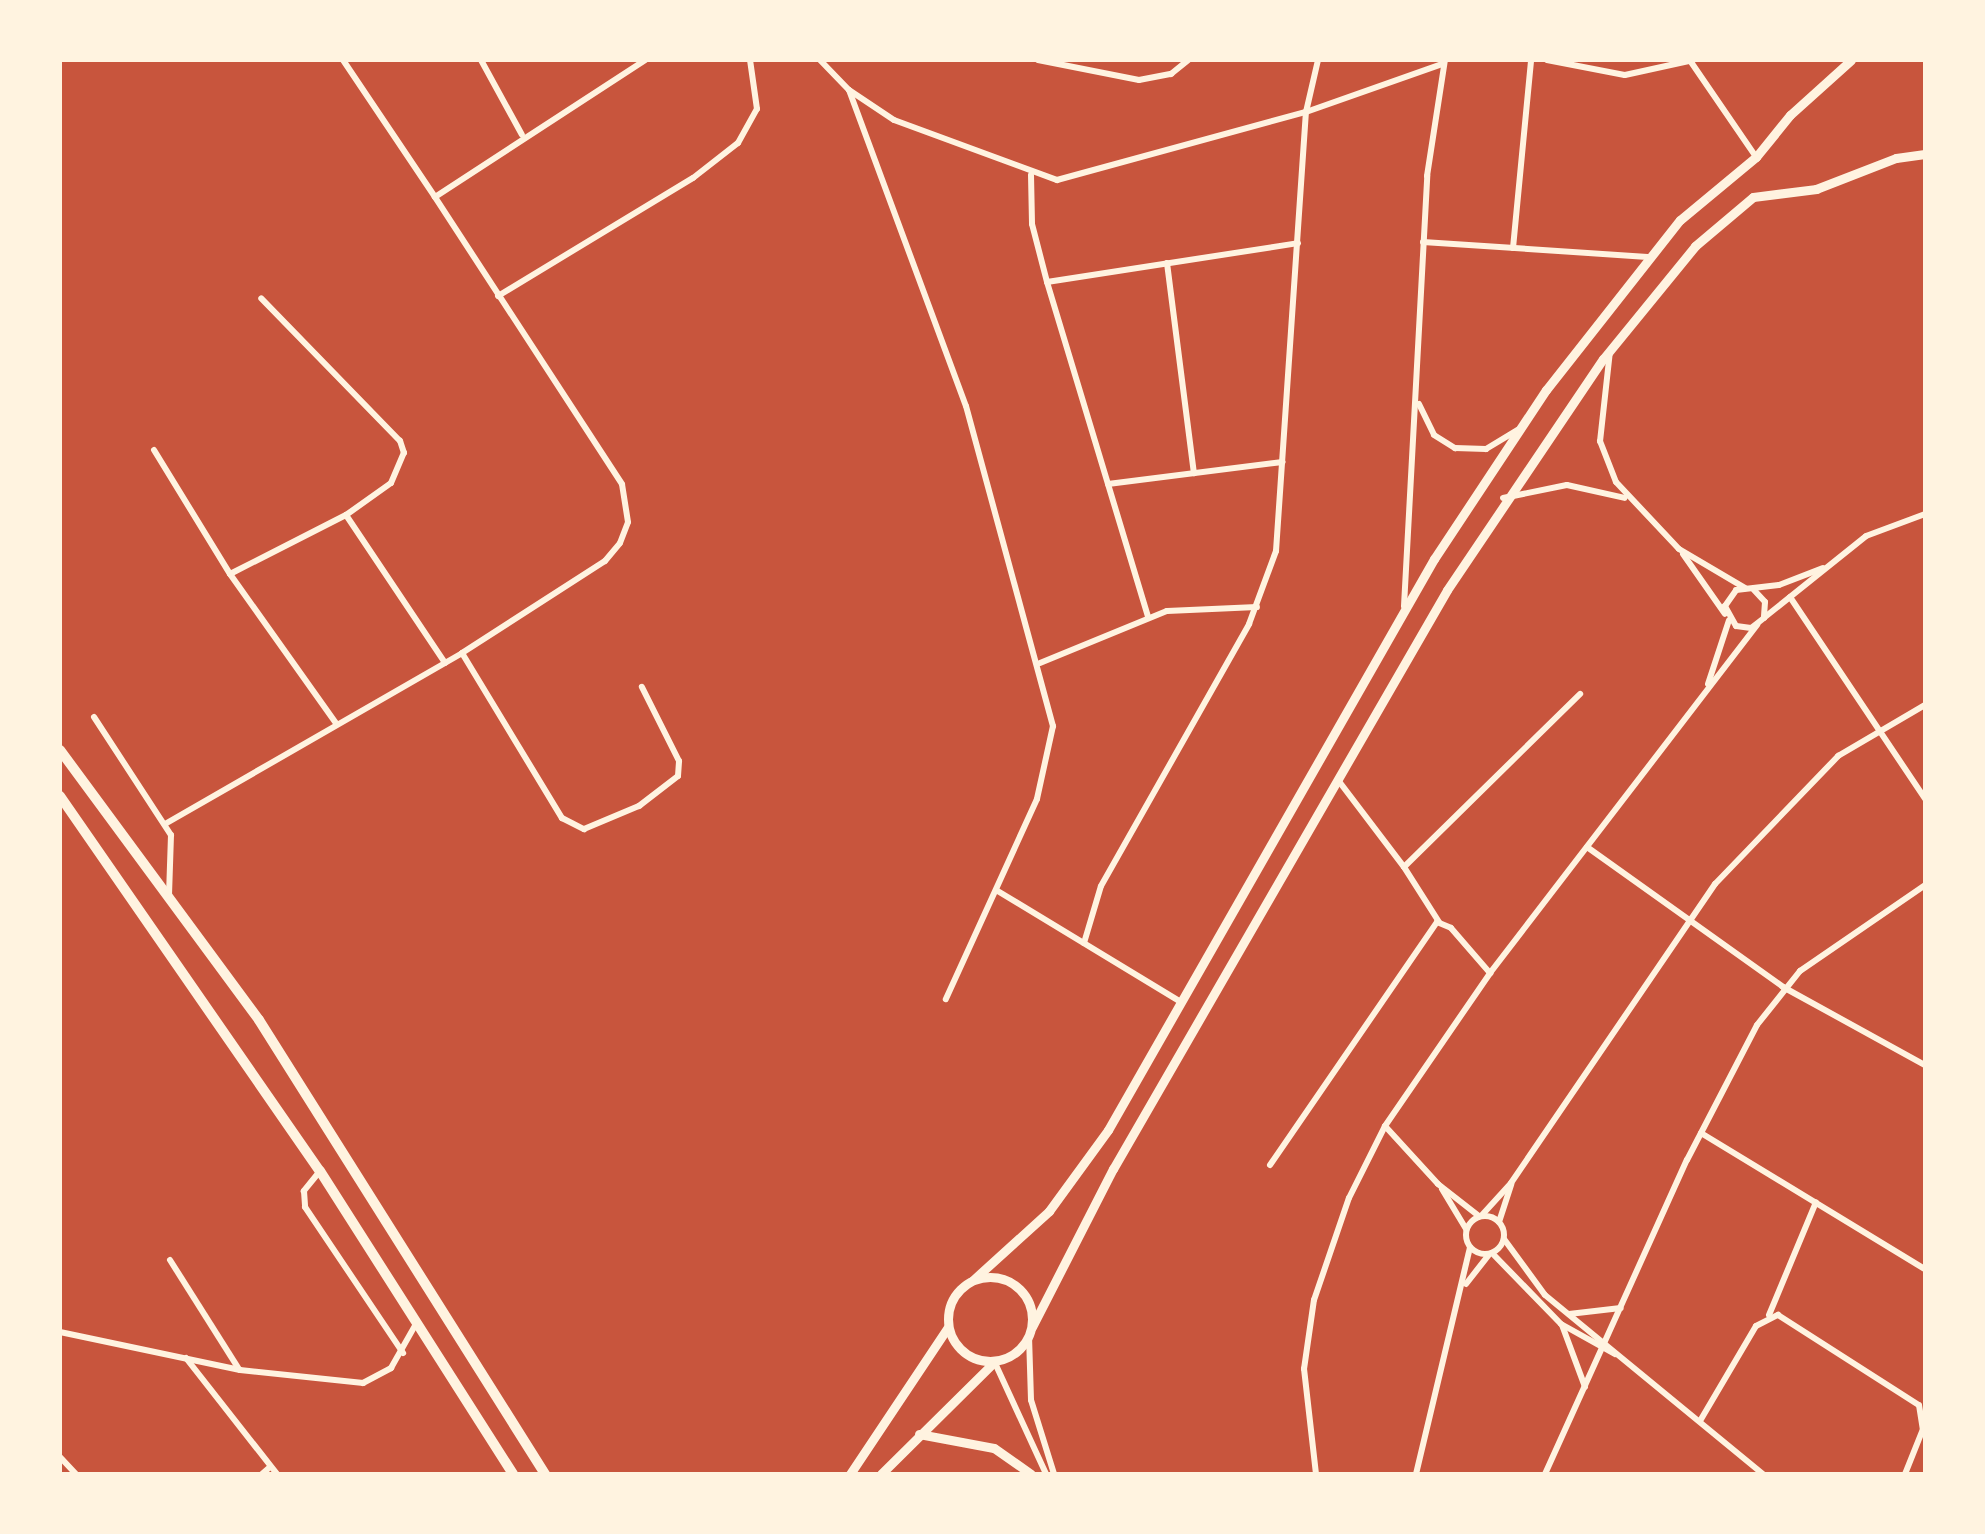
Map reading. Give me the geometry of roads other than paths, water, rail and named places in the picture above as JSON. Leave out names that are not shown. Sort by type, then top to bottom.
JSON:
[{"type":"highway","points":[[60,750],[259,1020],[545,1474]]},
{"type":"highway","points":[[60,796],[320,1170],[510,1472]]},
{"type":"main road","points":[[850,1474],[948,1327],[950,1304],[1034,1227],[1086,1164],[1404,612],[1518,430],[1648,257],[1703,198],[1756,157],[1790,115],[1851,60]]},
{"type":"main road","points":[[881,1474],[994,1362],[1012,1356],[1030,1331],[1105,1184],[1504,498],[1610,350],[1695,246],[1754,196],[1816,189],[1896,158],[1925,154]]},
{"type":"main road","points":[[973,1280],[999,1278],[1021,1291],[1030,1331]]},
{"type":"main road","points":[[948,1327],[960,1349],[994,1362]]},
{"type":"main road","points":[[919,1434],[994,1448],[1031,1474]]},
{"type":"street","points":[[165,824],[462,653],[604,561],[628,522],[622,484],[342,60]]},
{"type":"street","points":[[481,60],[522,135]]},
{"type":"street","points":[[435,197],[522,135],[633,63],[644,60]]},
{"type":"street","points":[[498,296],[693,178],[738,143],[757,109],[750,60]]},
{"type":"street","points":[[820,60],[849,90],[894,120],[1031,176],[1057,180],[1110,170],[1306,112],[1443,62],[1423,242],[1418,403],[1404,612]]},
{"type":"street","points":[[1038,60],[1139,80],[1171,74],[1188,60]]},
{"type":"street","points":[[1084,943],[1101,886],[1256,607],[1276,551],[1306,112],[1318,60]]},
{"type":"street","points":[[1514,248],[1531,60]]},
{"type":"street","points":[[1548,60],[1598,71],[1644,74],[1692,61],[1756,157]]},
{"type":"street","points":[[1598,71],[1601,60]]},
{"type":"street","points":[[849,90],[966,406],[1040,664],[1053,726],[1051,752],[996,890],[946,999]]},
{"type":"street","points":[[1031,176],[1032,224],[1047,282],[1148,617]]},
{"type":"street","points":[[1423,242],[1648,257]]},
{"type":"street","points":[[1047,282],[1298,243]]},
{"type":"street","points":[[1167,263],[1194,473]]},
{"type":"street","points":[[230,574],[346,516],[391,483],[402,464],[400,441],[261,298]]},
{"type":"street","points":[[1610,350],[1600,441],[1626,498],[1680,549],[1728,618],[1741,628],[1757,625]]},
{"type":"street","points":[[1418,403],[1434,435],[1455,448],[1486,449],[1518,430]]},
{"type":"street","points":[[154,450],[230,574],[337,724]]},
{"type":"street","points":[[1108,484],[1283,462]]},
{"type":"street","points":[[1504,498],[1567,485],[1626,498]]},
{"type":"street","points":[[1316,1474],[1304,1369],[1314,1300],[1349,1198],[1385,1126],[1490,974],[1757,625],[1822,568],[1879,529],[1925,514]]},
{"type":"street","points":[[346,516],[445,663]]},
{"type":"street","points":[[1680,549],[1754,590],[1822,568]]},
{"type":"street","points":[[1705,690],[1728,618],[1728,597],[1745,588]]},
{"type":"street","points":[[1754,590],[1765,602],[1764,618]]},
{"type":"street","points":[[1790,598],[1925,799]]},
{"type":"street","points":[[1040,664],[1148,617],[1256,607]]},
{"type":"street","points":[[462,653],[562,818],[584,828],[639,806],[678,776],[679,760],[642,687]]},
{"type":"street","points":[[1404,867],[1580,694]]},
{"type":"street","points":[[1466,1228],[1512,1183],[1687,920],[1786,803],[1838,756],[1925,705]]},
{"type":"street","points":[[94,716],[165,824],[174,858],[169,897]]},
{"type":"street","points":[[1338,780],[1404,867],[1438,922],[1490,974]]},
{"type":"street","points":[[1587,847],[1783,987],[1925,1065]]},
{"type":"street","points":[[1545,1474],[1701,1133],[1783,987],[1925,885]]},
{"type":"street","points":[[996,890],[1179,1002]]},
{"type":"street","points":[[1270,1164],[1438,922]]},
{"type":"street","points":[[1385,1126],[1438,1184],[1466,1228],[1470,1247],[1465,1285],[1416,1474]]},
{"type":"street","points":[[1701,1133],[1925,1269]]},
{"type":"street","points":[[320,1170],[304,1191],[305,1207],[403,1353]]},
{"type":"street","points":[[1512,1183],[1499,1222],[1520,1268],[1568,1314],[1607,1340],[1616,1355],[1763,1474]]},
{"type":"street","points":[[1438,1184],[1481,1216],[1499,1222]]},
{"type":"street","points":[[1700,1421],[1768,1315],[1816,1202]]},
{"type":"street","points":[[1465,1285],[1504,1239]]},
{"type":"street","points":[[1470,1247],[1490,1254],[1561,1324],[1601,1351],[1616,1355]]},
{"type":"street","points":[[170,1260],[240,1370]]},
{"type":"street","points":[[1568,1314],[1622,1307]]},
{"type":"street","points":[[1768,1315],[1823,1340],[1918,1405],[1925,1416],[1905,1474]]},
{"type":"street","points":[[60,1332],[240,1370],[363,1383],[382,1376],[403,1353],[417,1322]]},
{"type":"street","points":[[1561,1324],[1585,1387]]},
{"type":"street","points":[[1030,1331],[1031,1400],[1050,1474]]},
{"type":"street","points":[[186,1356],[277,1474]]},
{"type":"street","points":[[994,1362],[1050,1474]]},
{"type":"street","points":[[60,1458],[76,1474]]},
{"type":"street","points":[[262,1474],[270,1466]]}]
